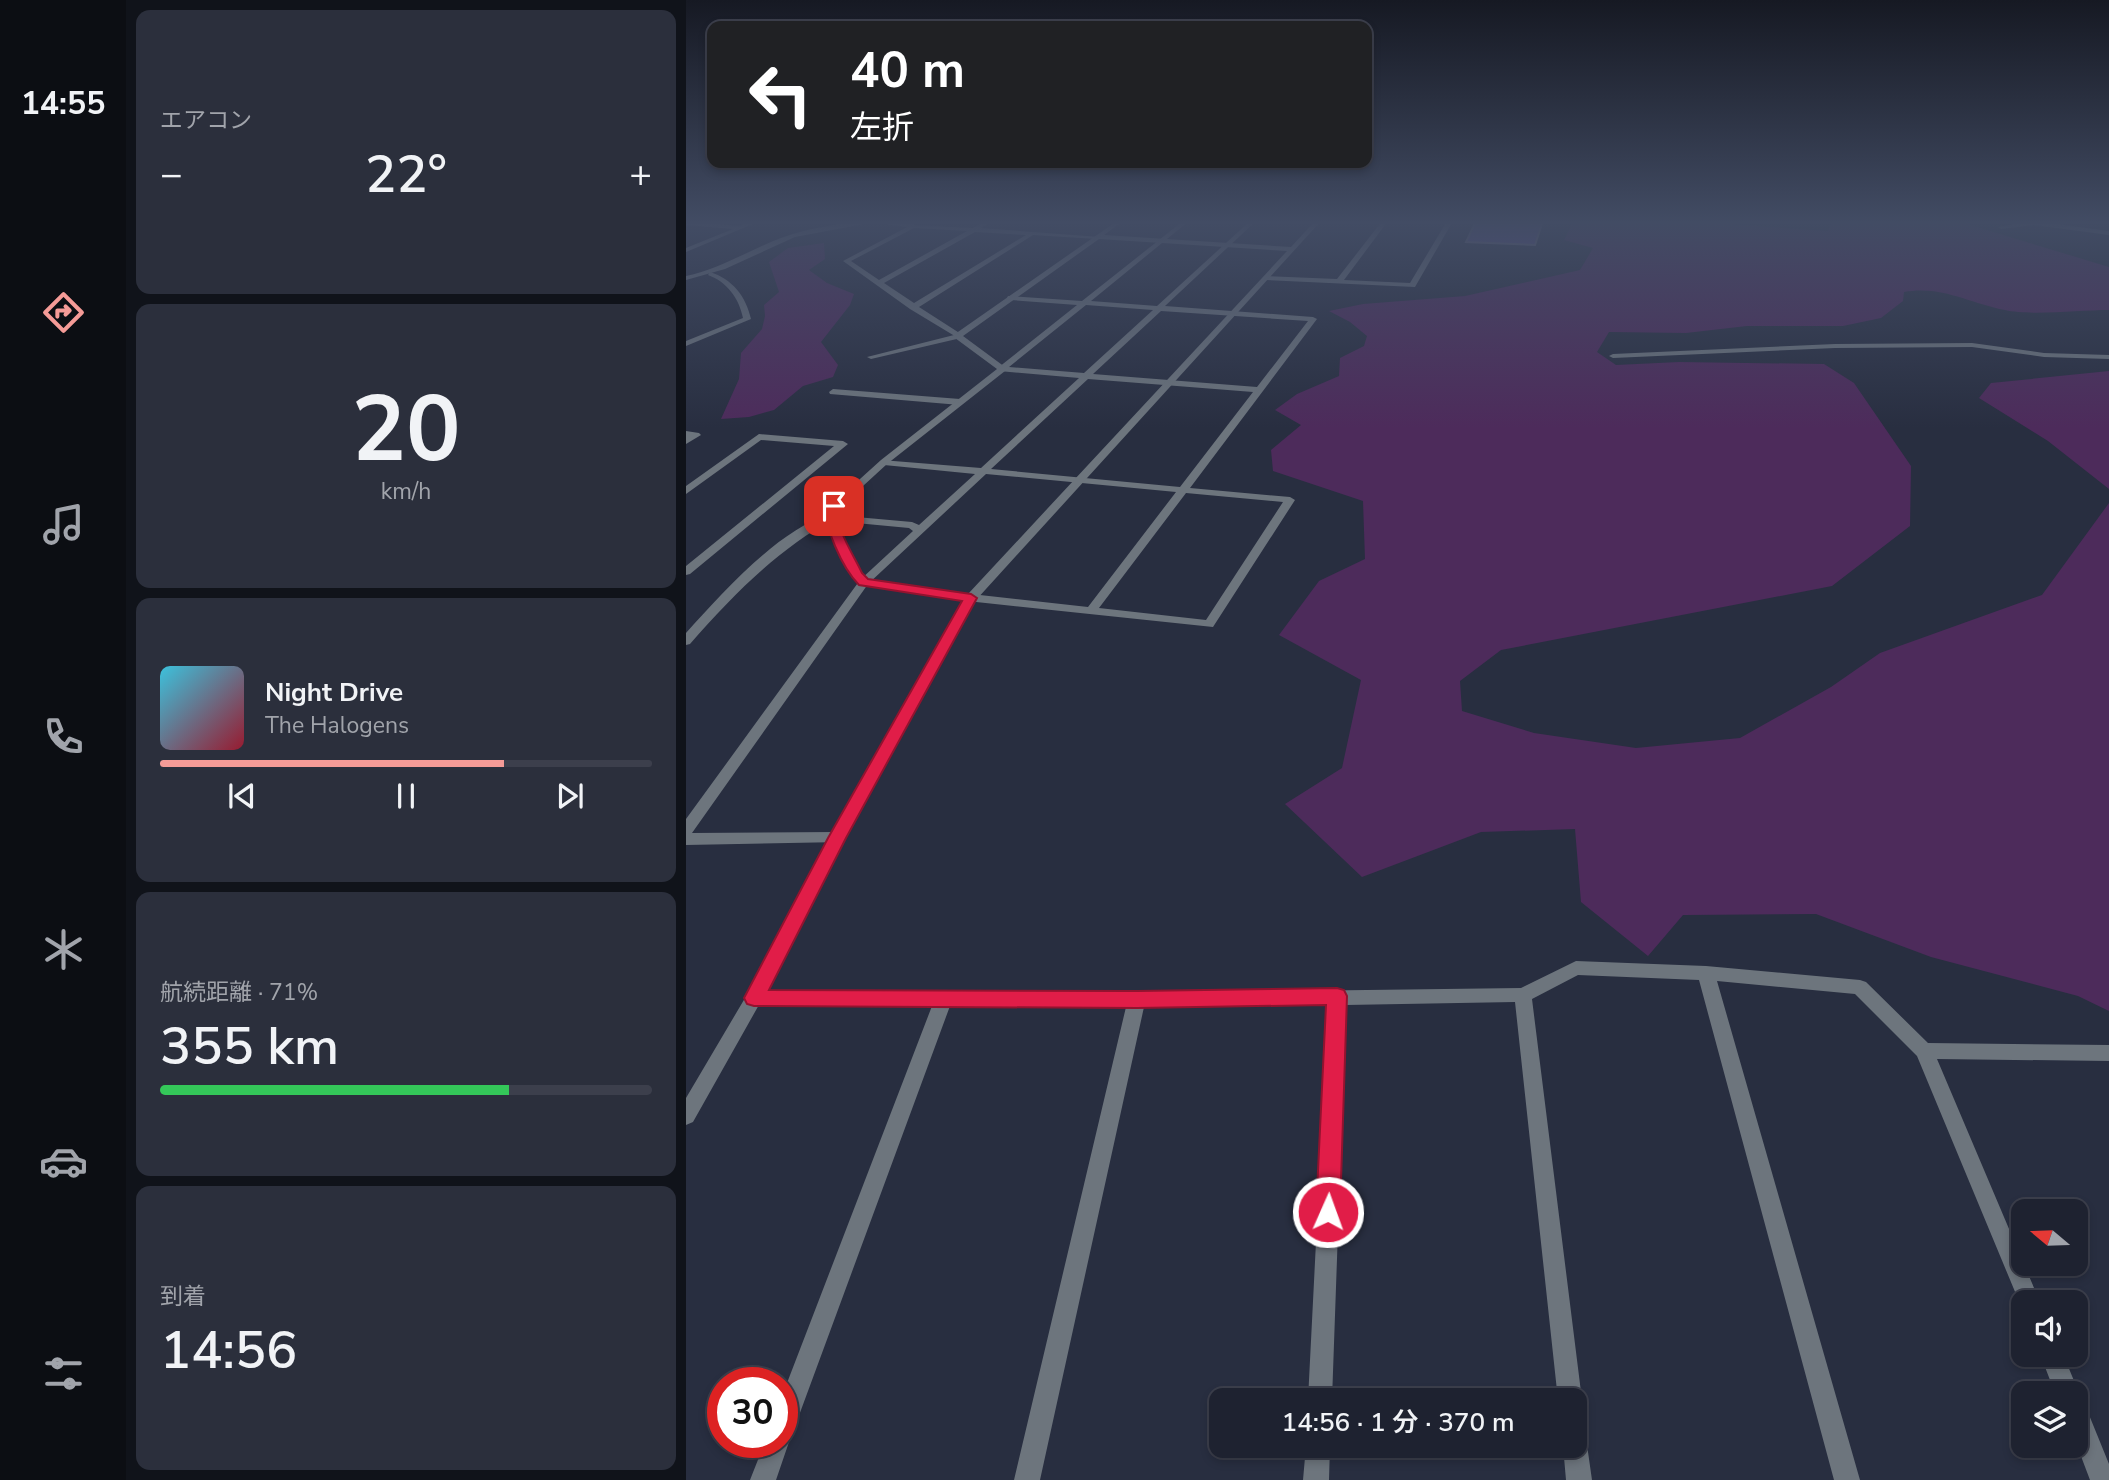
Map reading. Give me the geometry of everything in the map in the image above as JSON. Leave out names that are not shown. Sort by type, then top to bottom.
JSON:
[{"type":"street","points":[[686,344],[747,319],[740,299],[733,290]]},
{"type":"street","points":[[889,290],[1002,369],[1257,390]]},
{"type":"street","points":[[913,307],[940,290]]},
{"type":"street","points":[[872,357],[958,336],[1022,290]]},
{"type":"street","points":[[884,462],[1290,500],[1209,624],[971,598],[864,582],[856,575],[832,520],[834,506],[884,462],[1099,290]]},
{"type":"street","points":[[686,830],[864,582],[1177,290]]},
{"type":"street","points":[[686,1116],[754,998],[837,838],[971,598],[1255,290]]},
{"type":"street","points":[[1011,298],[1313,320],[1091,611]]},
{"type":"street","points":[[1613,356],[1836,346],[1972,345],[2044,355],[2109,357]]},
{"type":"street","points":[[833,392],[960,402]]},
{"type":"street","points":[[686,434],[696,435],[686,441]]},
{"type":"street","points":[[686,491],[759,437],[843,444],[686,572]]},
{"type":"street","points":[[686,641],[754,566],[796,534],[832,520],[912,525],[919,530]]},
{"type":"street","points":[[686,622],[703,622]]},
{"type":"street","points":[[686,839],[837,838]]},
{"type":"street","points":[[754,998],[1137,1000],[1523,995],[1576,968],[1706,973],[1860,986],[1924,1051],[2024,1290]]},
{"type":"street","points":[[1706,973],[1847,1480]]},
{"type":"street","points":[[1523,995],[1569,1388]]},
{"type":"street","points":[[1321,1388],[1337,996]]},
{"type":"street","points":[[798,1386],[943,1000]]},
{"type":"street","points":[[1027,1480],[1137,1000]]},
{"type":"street","points":[[1924,1051],[2109,1053]]},
{"type":"street","points":[[2088,1443],[2103,1480]]},
{"type":"street","points":[[763,1480],[771,1458]]},
{"type":"street","points":[[1317,1480],[1318,1458]]},
{"type":"street","points":[[1576,1458],[1579,1480]]},
{"type":"shaded area","points":[[844,290],[854,294],[850,305],[821,342],[838,365],[833,377],[803,386],[774,410],[749,417],[721,419],[739,379],[741,353],[762,329],[764,305],[779,292]]},
{"type":"shaded area","points":[[1491,290],[1917,290],[1904,292],[1903,301],[1881,318],[1843,326],[1747,326],[1686,333],[1609,332],[1597,352],[1616,365],[1679,362],[1824,364],[1854,383],[1911,466],[1910,526],[1832,586],[1501,650],[1460,681],[1462,711],[1534,733],[1636,748],[1740,738],[1831,687],[1880,653],[2042,595],[2109,503],[2109,1011],[2078,996],[1931,957],[1816,914],[1683,915],[1648,956],[1581,902],[1575,829],[1481,832],[1362,877],[1285,804],[1342,768],[1361,680],[1279,635],[1319,581],[1365,559],[1363,501],[1273,471],[1271,450],[1301,425],[1275,410],[1297,394],[1339,376],[1340,358],[1364,346],[1367,336],[1350,322],[1329,311],[1363,304],[1465,296]]},
{"type":"shaded area","points":[[1918,290],[2109,290],[2109,310],[2015,312]]},
{"type":"shaded area","points":[[2109,371],[2109,489],[2048,441],[1979,398],[1991,383]]},
{"type":"route","points":[[834,506],[831,516],[833,525],[856,575],[864,582],[971,598],[837,838],[754,998],[1137,1000],[1337,996],[1328,1212]]}]
